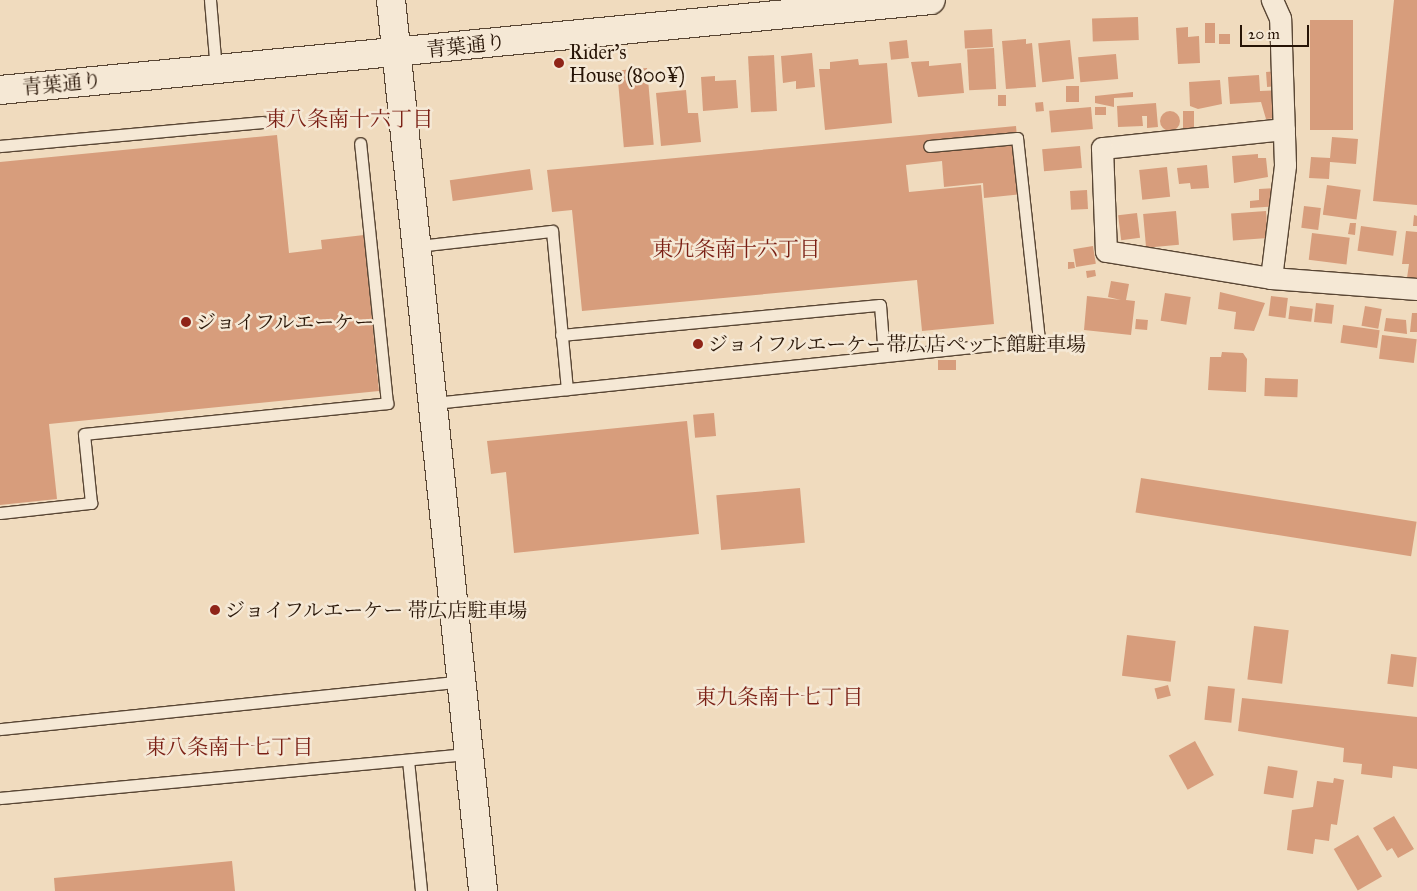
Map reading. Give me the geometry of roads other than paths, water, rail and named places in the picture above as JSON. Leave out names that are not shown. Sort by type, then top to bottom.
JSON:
[{"type":"street","points":[[391,0],[418,246],[483,891]]},
{"type":"street","name":"青葉通り","points":[[0,90],[398,53],[871,3],[931,0]]},
{"type":"street","points":[[1271,278],[1285,165],[1280,18],[1272,0]]},
{"type":"street","points":[[1284,129],[1102,148],[1106,251],[1271,278],[1417,289]]},
{"type":"lane","points":[[210,0],[216,70]]},
{"type":"lane","points":[[0,146],[263,122]]},
{"type":"lane","points":[[434,403],[1039,340],[1017,138],[929,146]]},
{"type":"lane","points":[[0,513],[91,503],[84,434],[387,403],[360,143]]},
{"type":"lane","points":[[418,246],[552,230],[567,389]]},
{"type":"lane","points":[[561,335],[880,304],[884,356]]},
{"type":"lane","points":[[0,729],[462,681]]},
{"type":"lane","points":[[0,798],[469,754]]},
{"type":"lane","points":[[408,760],[422,891]]},
{"type":"place","name":"Rider’s House (800¥)","points":[[559,63]]},
{"type":"place","name":"ジョイフルエーケー","points":[[186,322]]},
{"type":"place","name":"ジョイフルエーケー帯広店ペット館駐車場","points":[[698,344]]},
{"type":"place","name":"ジョイフルエーケー 帯広店駐車場","points":[[215,610]]},
{"type":"district","name":"東八条南十六丁目","points":[[349,119]]},
{"type":"district","name":"東九条南十六丁目","points":[[736,249]]},
{"type":"district","name":"東九条南十七丁目","points":[[779,697]]},
{"type":"district","name":"東八条南十七丁目","points":[[229,747]]}]
